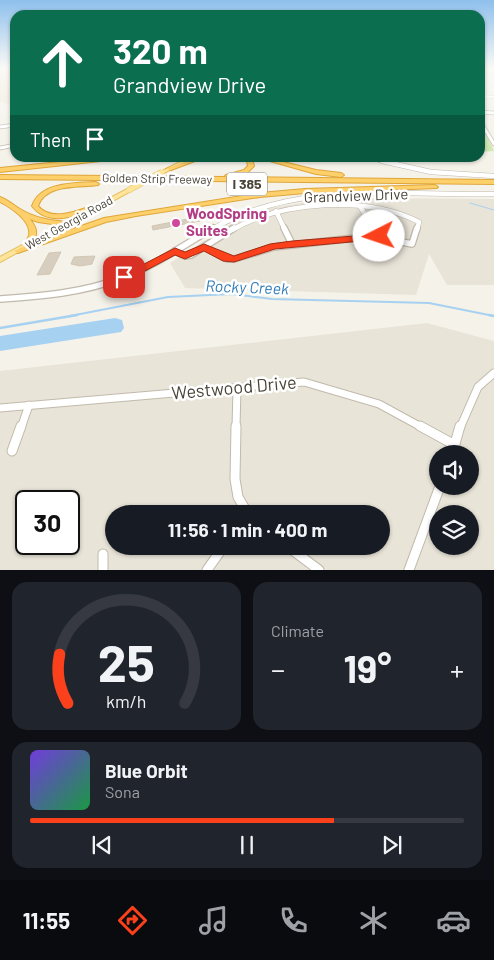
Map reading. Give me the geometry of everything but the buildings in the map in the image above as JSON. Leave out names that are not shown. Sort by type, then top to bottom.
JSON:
[{"type":"highway","points":[[0,170],[73,162]]},
{"type":"highway","points":[[169,169],[189,162]]},
{"type":"highway","points":[[177,179],[233,175],[246,171],[251,166],[250,162]]},
{"type":"highway","points":[[277,162],[316,172],[442,181]]},
{"type":"highway","name":"Golden Strip Freeway","points":[[0,177],[494,182]]},
{"type":"highway","name":"Golden Strip Freeway","points":[[0,183],[494,187]]},
{"type":"highway","points":[[96,184],[55,188],[40,196],[35,206],[40,212],[54,216],[72,214],[101,205]]},
{"type":"highway","points":[[18,251],[104,220],[260,195],[305,191],[448,186]]},
{"type":"highway","points":[[0,199],[14,205],[32,229],[33,236],[28,245]]},
{"type":"highway","points":[[20,212],[38,220],[66,224]]},
{"type":"main road","name":"West Georgia Road","points":[[0,260],[183,162]]},
{"type":"street","points":[[485,129],[494,144]]},
{"type":"street","points":[[387,162],[431,172],[494,176]]},
{"type":"street","name":"Grandview Drive","points":[[0,299],[62,294],[108,283],[138,272],[222,221],[243,212],[284,200],[311,196],[494,194]]},
{"type":"street","points":[[311,196],[316,206]]},
{"type":"street","points":[[175,251],[185,256],[204,248],[232,229],[276,210],[316,206],[360,206],[420,222],[412,244],[379,236],[292,244],[274,247],[234,259],[227,259],[204,248]]},
{"type":"street","points":[[360,206],[379,236]]},
{"type":"street","points":[[276,210],[292,244]]},
{"type":"street","points":[[455,445],[476,389],[483,379],[494,373]]},
{"type":"street","name":"Westwood Drive","points":[[0,408],[291,382],[317,384],[379,404],[455,445]]},
{"type":"street","points":[[237,388],[234,479],[238,496],[243,505]]},
{"type":"street","points":[[12,451],[29,405]]},
{"type":"street","points":[[409,570],[437,495]]},
{"type":"street","points":[[103,554],[103,570]]},
{"type":"street","points":[[207,570],[218,555]]},
{"type":"street","points":[[299,555],[319,570]]},
{"type":"shaded area","points":[[0,95],[10,95],[10,105],[0,102]]},
{"type":"shaded area","points":[[346,198],[494,199],[494,285],[447,285],[429,254],[416,295],[185,288],[170,263],[234,222],[264,209],[319,200]]},
{"type":"shaded area","points":[[427,323],[494,341],[494,570],[0,570],[0,371]]},
{"type":"green space","points":[[485,132],[494,151],[485,152]]},
{"type":"water","points":[[115,318],[122,320],[124,328],[121,332],[0,351],[0,336]]},
{"type":"waterway","points":[[470,203],[494,210]]},
{"type":"waterway","name":"Rocky Creek","points":[[70,316],[168,297],[232,294],[272,299],[429,303],[494,316]]},
{"type":"waterway","name":"Rocky Creek","points":[[0,328],[77,315]]},
{"type":"place","name":"WoodSpring Suites","points":[[176,223]]},
{"type":"route","points":[[124,277],[138,272],[175,251],[185,256],[204,248],[227,259],[234,259],[274,247],[292,244],[379,236]]}]
